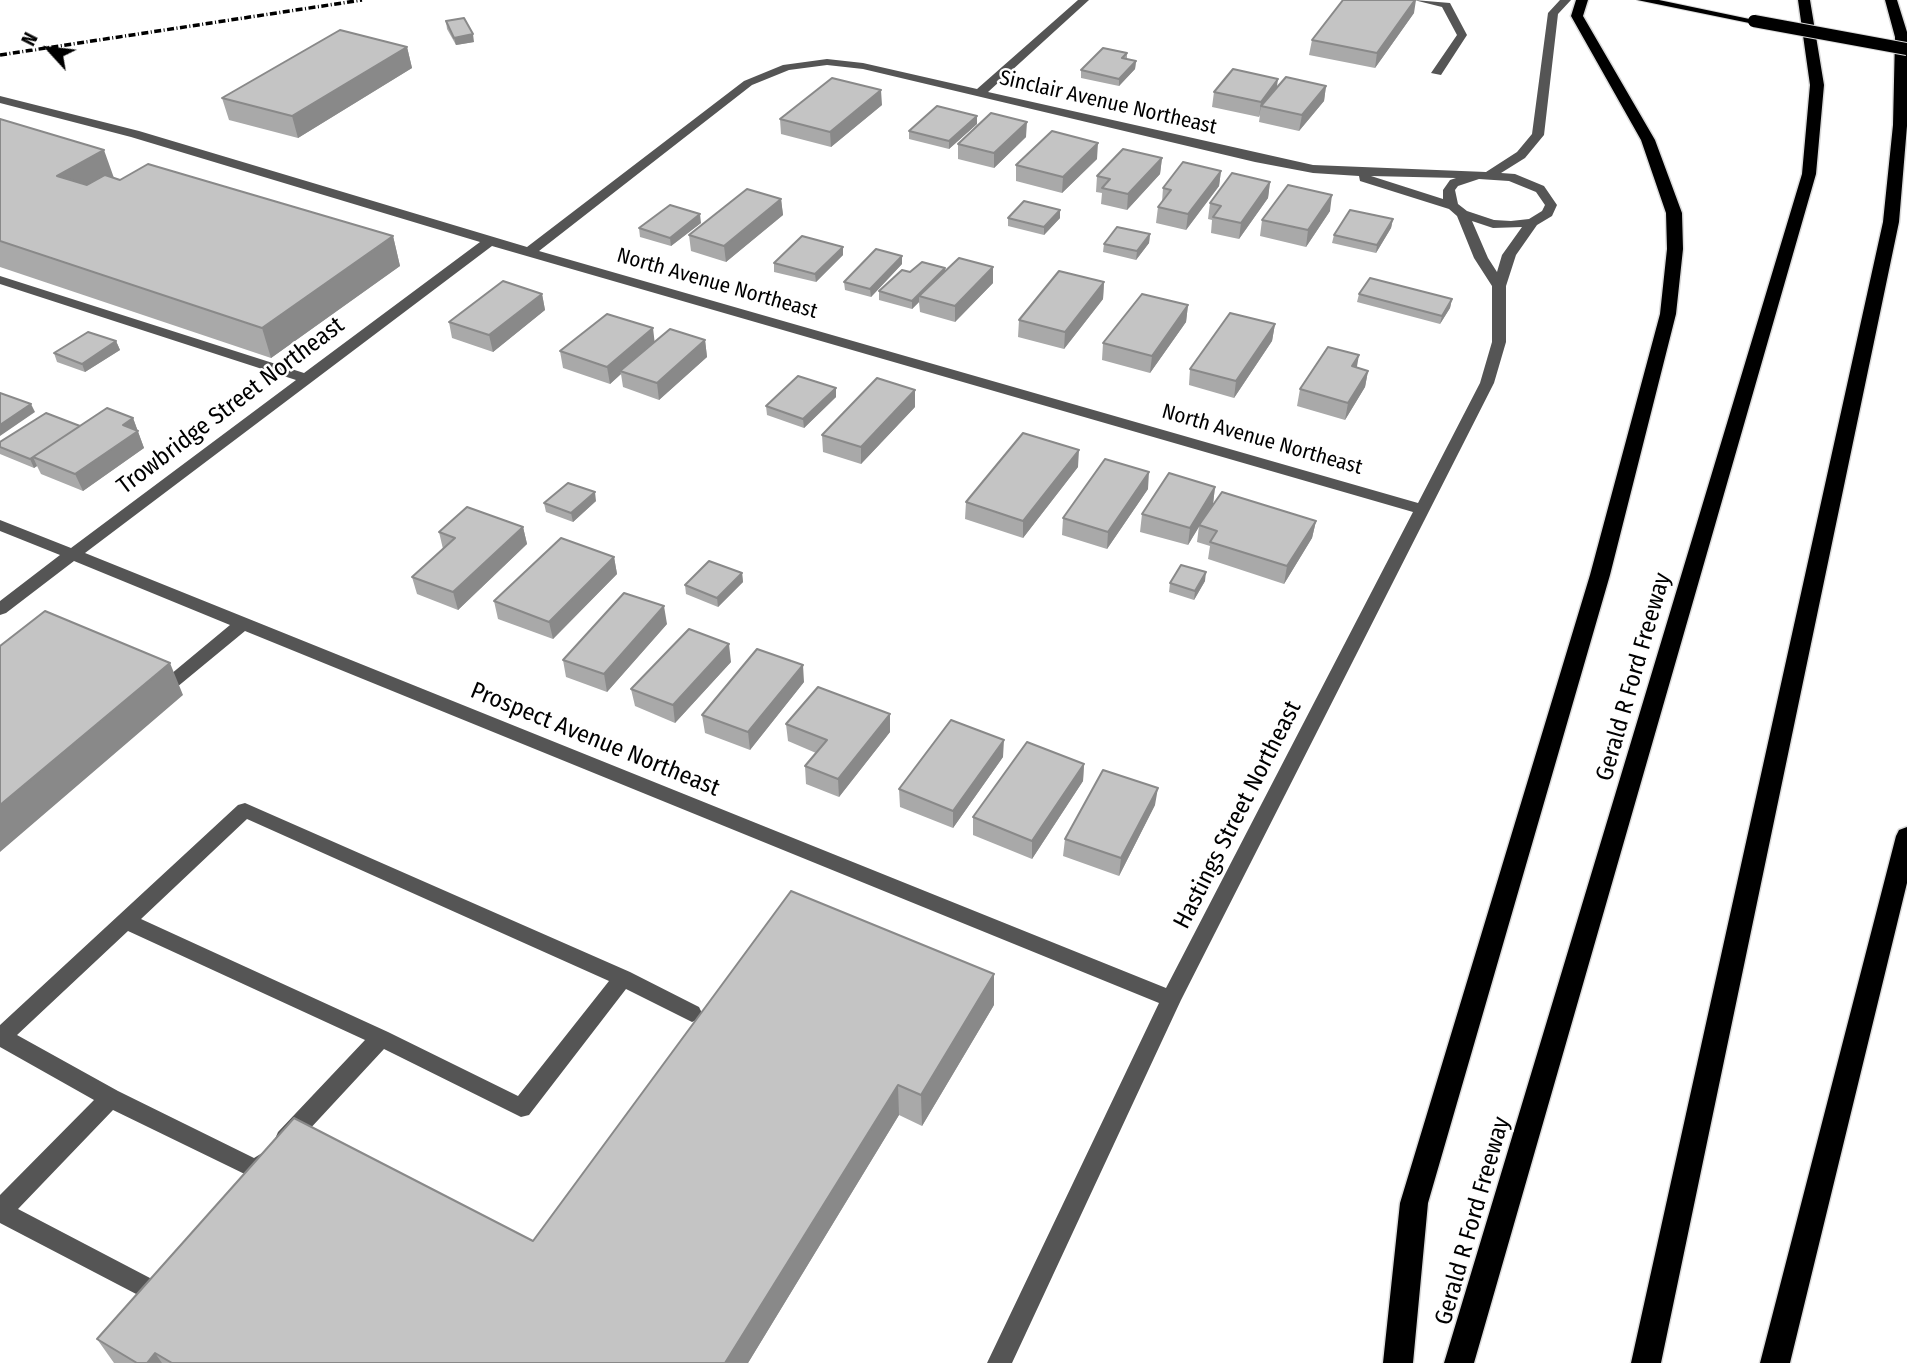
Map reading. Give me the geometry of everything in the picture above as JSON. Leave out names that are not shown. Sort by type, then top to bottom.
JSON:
[{"type":"highway","points":[[1398,1363],[1414,1203],[1600,575],[1668,314],[1675,248],[1674,213],[1648,140],[1577,16],[1582,0]]},
{"type":"highway","name":"Gerald R Ford Freeway","points":[[1459,1363],[1809,174],[1817,85],[1804,0]]},
{"type":"highway","points":[[1646,1363],[1892,222],[1900,125],[1902,37],[1891,0]]},
{"type":"highway","points":[[1775,1363],[1907,836]]},
{"type":"main road","points":[[1642,0],[1907,49]]},
{"type":"street","points":[[981,93],[1084,0]]},
{"type":"street","points":[[1419,0],[1449,2],[1462,35],[1437,73]]},
{"type":"street","points":[[1499,286],[1449,198],[1449,190],[1465,178],[1484,175],[1521,155],[1538,135],[1553,13],[1566,0]]},
{"type":"street","name":"Sinclair Avenue Northeast","points":[[529,252],[759,76],[787,67],[827,62],[863,66],[1255,158],[1344,172],[1484,175],[1527,182],[1548,197],[1551,205],[1548,213],[1532,222],[1493,224],[1344,172]]},
{"type":"street","name":"North Avenue Northeast","points":[[0,99],[135,134],[490,241],[1422,509]]},
{"type":"street","name":"Hastings Street Northeast","points":[[999,1363],[1171,999],[1487,383],[1499,342],[1499,286],[1509,256],[1532,222]]},
{"type":"street","name":"Trowbridge Street Northeast","points":[[0,609],[490,241]]},
{"type":"street","points":[[0,280],[307,379]]},
{"type":"street","name":"Prospect Avenue Northeast","points":[[0,525],[1171,999]]},
{"type":"street","points":[[165,688],[243,623]]},
{"type":"street","points":[[380,1038],[257,1170],[110,1098],[1,1037],[245,810],[623,978],[692,1013]]},
{"type":"street","points":[[126,921],[380,1038],[521,1108],[623,978]]},
{"type":"street","points":[[110,1098],[0,1210],[168,1299]]},
{"type":"building","points":[[1343,0],[1415,0],[1377,53],[1312,40]]},
{"type":"building","points":[[464,18],[473,34],[454,38],[446,21]]},
{"type":"building","points":[[340,30],[407,47],[292,116],[222,98]]},
{"type":"building","points":[[1103,48],[1127,53],[1122,58],[1136,61],[1119,79],[1081,70]]},
{"type":"building","points":[[1233,69],[1278,79],[1261,102],[1214,92]]},
{"type":"building","points":[[1286,77],[1326,86],[1302,115],[1261,106]]},
{"type":"building","points":[[832,78],[881,90],[830,132],[780,119]]},
{"type":"building","points":[[937,106],[977,116],[949,141],[909,131]]},
{"type":"building","points":[[991,113],[1027,122],[994,153],[958,144]]},
{"type":"building","points":[[0,119],[104,150],[57,176],[87,185],[105,175],[120,180],[148,164],[393,236],[262,328],[0,241]]},
{"type":"building","points":[[1052,131],[1098,143],[1063,177],[1016,165]]},
{"type":"building","points":[[1123,149],[1162,158],[1128,194],[1102,188],[1110,179],[1097,176]]},
{"type":"building","points":[[1183,162],[1221,171],[1188,214],[1158,207],[1171,190],[1163,188]]},
{"type":"building","points":[[1232,173],[1270,182],[1241,223],[1213,217],[1221,206],[1210,203]]},
{"type":"building","points":[[1288,185],[1332,195],[1308,230],[1262,220]]},
{"type":"building","points":[[747,189],[781,199],[724,246],[689,235]]},
{"type":"building","points":[[1024,201],[1060,210],[1044,227],[1008,218]]},
{"type":"building","points":[[670,205],[700,214],[670,238],[639,228]]},
{"type":"building","points":[[1350,210],[1393,219],[1377,245],[1334,235]]},
{"type":"building","points":[[1117,227],[1150,234],[1137,251],[1104,244]]},
{"type":"building","points":[[802,236],[843,247],[815,274],[774,263]]},
{"type":"building","points":[[876,249],[902,256],[870,289],[844,282]]},
{"type":"building","points":[[959,258],[993,267],[955,306],[919,296]]},
{"type":"building","points":[[922,262],[945,268],[912,301],[879,291],[902,270],[910,272]]},
{"type":"building","points":[[1059,271],[1104,282],[1065,332],[1019,320]]},
{"type":"building","points":[[1370,278],[1452,299],[1442,316],[1359,294]]},
{"type":"building","points":[[503,281],[542,294],[489,335],[449,322]]},
{"type":"building","points":[[1142,294],[1188,305],[1152,356],[1103,343]]},
{"type":"building","points":[[1230,313],[1275,324],[1236,381],[1190,369]]},
{"type":"building","points":[[607,314],[653,328],[607,367],[560,351]]},
{"type":"building","points":[[670,329],[705,340],[657,383],[620,371]]},
{"type":"building","points":[[88,332],[116,341],[82,364],[54,353]]},
{"type":"building","points":[[1328,347],[1359,355],[1352,366],[1368,371],[1348,403],[1300,389]]},
{"type":"building","points":[[798,376],[836,388],[803,419],[766,406]]},
{"type":"building","points":[[877,378],[915,390],[861,447],[822,435]]},
{"type":"building","points":[[0,393],[31,404],[0,425]]},
{"type":"building","points":[[107,408],[133,418],[123,425],[138,431],[75,474],[33,457]]},
{"type":"building","points":[[46,413],[80,426],[30,459],[0,447],[0,442]]},
{"type":"building","points":[[1023,433],[1079,450],[1023,521],[966,502]]},
{"type":"building","points":[[1105,459],[1149,472],[1108,532],[1063,518]]},
{"type":"building","points":[[1169,473],[1215,487],[1190,528],[1142,514]]},
{"type":"building","points":[[568,483],[595,492],[571,513],[544,503]]},
{"type":"building","points":[[1222,492],[1316,521],[1287,566],[1210,542],[1217,531],[1199,525]]},
{"type":"building","points":[[467,507],[523,527],[453,592],[412,577],[455,538],[439,532]]},
{"type":"building","points":[[561,538],[614,557],[549,622],[494,601]]},
{"type":"building","points":[[709,561],[742,573],[717,598],[685,585]]},
{"type":"building","points":[[1181,565],[1206,572],[1195,591],[1170,583]]},
{"type":"building","points":[[624,593],[664,606],[604,674],[563,660]]},
{"type":"building","points":[[45,611],[170,663],[0,805],[0,646]]},
{"type":"building","points":[[689,629],[729,644],[673,705],[631,689]]},
{"type":"building","points":[[757,649],[803,665],[748,732],[702,715]]},
{"type":"building","points":[[818,687],[890,714],[838,779],[805,766],[827,740],[786,724]]},
{"type":"building","points":[[951,720],[1004,740],[953,811],[899,789]]},
{"type":"building","points":[[1027,742],[1084,764],[1032,841],[973,817]]},
{"type":"building","points":[[1103,770],[1158,788],[1121,858],[1065,839]]},
{"type":"building","points":[[791,891],[994,974],[921,1095],[898,1085],[725,1363],[172,1363],[155,1353],[147,1363],[137,1363],[97,1339],[294,1118],[533,1241]]},
{"type":"railway","points":[[0,55],[362,0]]}]
